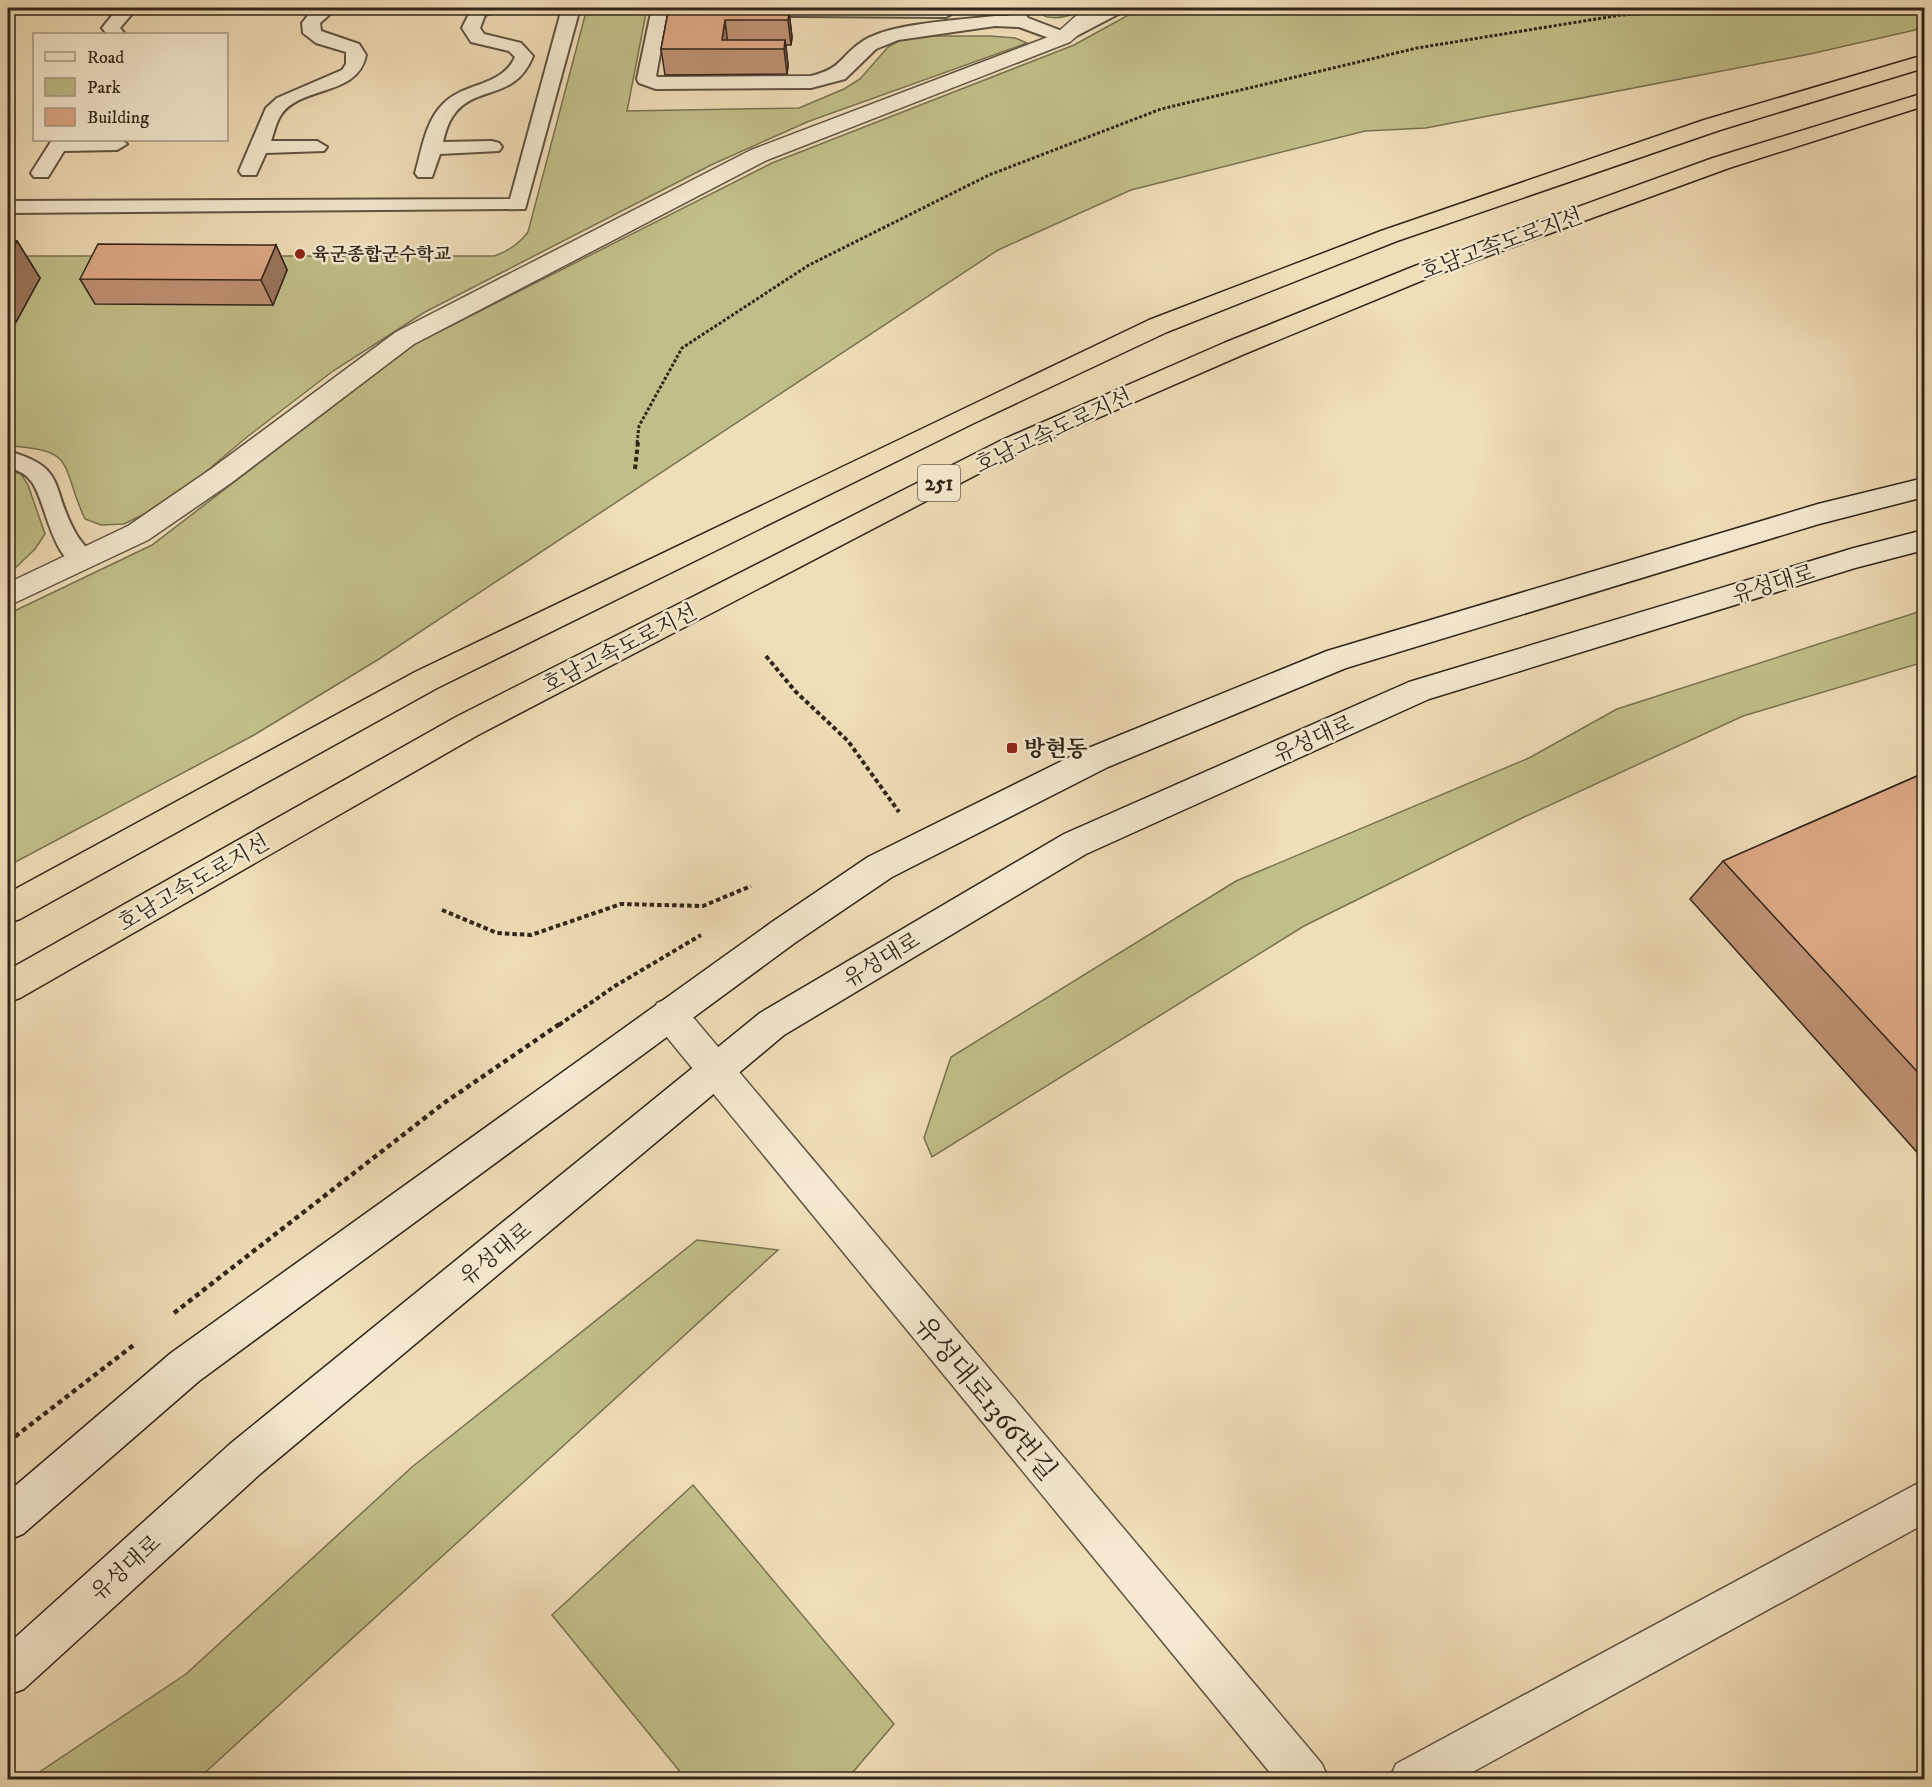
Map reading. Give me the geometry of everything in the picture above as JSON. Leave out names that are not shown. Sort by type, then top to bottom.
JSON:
[{"type":"highway","name":"호남고속도로지선","points":[[8,909],[437,675],[964,417],[1158,326],[1400,232],[1712,125],[1924,61]]},
{"type":"highway","name":"호남고속도로지선","points":[[8,987],[467,726],[1011,446],[1233,349],[1424,271],[1721,163],[1924,99]]},
{"type":"main road","points":[[8,595],[148,527],[221,476],[405,338],[759,155],[1064,38],[1089,15],[1091,8]]},
{"type":"main road","points":[[8,1519],[184,1367],[669,1014],[880,867],[1097,758],[1337,659],[1818,514],[1924,488]]},
{"type":"main road","name":"유성대로","points":[[8,1673],[245,1458],[772,1024],[1075,844],[1420,690],[1854,558],[1924,540]]},
{"type":"main road","name":"유성대로1366번길","points":[[669,1014],[715,1073],[1305,1779]]},
{"type":"main road","points":[[1412,1779],[1924,1501]]},
{"type":"lane","points":[[115,33],[111,28],[117,18],[128,8]]},
{"type":"lane","points":[[249,171],[273,112],[284,102],[348,74],[355,65],[357,56],[353,48],[322,39],[312,33],[311,23],[320,12],[329,8]]},
{"type":"lane","points":[[424,173],[447,110],[459,99],[515,76],[521,67],[524,56],[514,48],[477,38],[471,28],[478,12],[488,8]]},
{"type":"lane","points":[[8,207],[518,205],[571,8]]},
{"type":"lane","points":[[995,21],[969,12],[660,9],[646,80],[656,83],[811,82],[838,75],[870,45],[894,35],[995,21],[1017,15],[1064,38],[1121,8]]},
{"type":"lane","points":[[41,173],[59,142],[117,144]]},
{"type":"lane","points":[[259,147],[317,147]]},
{"type":"lane","points":[[433,148],[492,147]]},
{"type":"lane","points":[[8,459],[25,463],[45,480],[63,533],[82,560]]},
{"type":"path","points":[[635,469],[639,426],[682,348],[809,265],[989,175],[1161,109],[1417,48],[1621,15],[1742,8]]},
{"type":"path","points":[[766,656],[795,692],[848,741],[894,806],[928,843]]},
{"type":"path","points":[[442,910],[497,933],[531,935],[621,904],[703,906],[751,886]]},
{"type":"green space","points":[[587,8],[647,8],[627,111],[799,108],[844,89],[860,79],[888,47],[901,40],[932,36],[990,36],[1015,38],[1027,43],[807,122],[711,165],[425,312],[333,371],[202,475],[144,514],[124,524],[101,525],[85,519],[64,464],[57,457],[46,451],[8,446],[8,333],[40,278],[8,256],[494,256],[499,254],[513,247],[528,232]]},
{"type":"green space","points":[[1035,8],[1076,8],[1074,13],[1053,18],[1042,15]]},
{"type":"green space","points":[[1141,8],[1924,8],[1924,28],[1810,54],[1426,128],[1365,131],[1131,190],[998,250],[379,659],[254,735],[8,866],[8,614],[152,545],[413,345],[772,163],[1074,45]]},
{"type":"green space","points":[[8,470],[21,474],[28,485],[45,534],[35,549],[8,575]]},
{"type":"green space","points":[[1924,610],[1924,662],[1743,716],[1524,817],[1304,926],[932,1157],[924,1138],[951,1057],[1236,881],[1529,758],[1617,709]]},
{"type":"green space","points":[[697,1240],[778,1250],[198,1779],[29,1779],[186,1674],[412,1467]]},
{"type":"green space","points":[[693,1485],[894,1724],[847,1779],[686,1779],[552,1615]]},
{"type":"building","points":[[668,12],[789,12],[788,20],[725,20],[722,40],[785,40],[784,49],[661,49]]},
{"type":"building","points":[[8,241],[17,241],[8,257]]},
{"type":"building","points":[[98,244],[276,245],[261,280],[80,279]]},
{"type":"building","points":[[1924,773],[1924,1079],[1723,861]]},
{"type":"place","name":"육군종합군수학교","points":[[300,254]]},
{"type":"place","name":"방현동","points":[[1012,748]]}]
